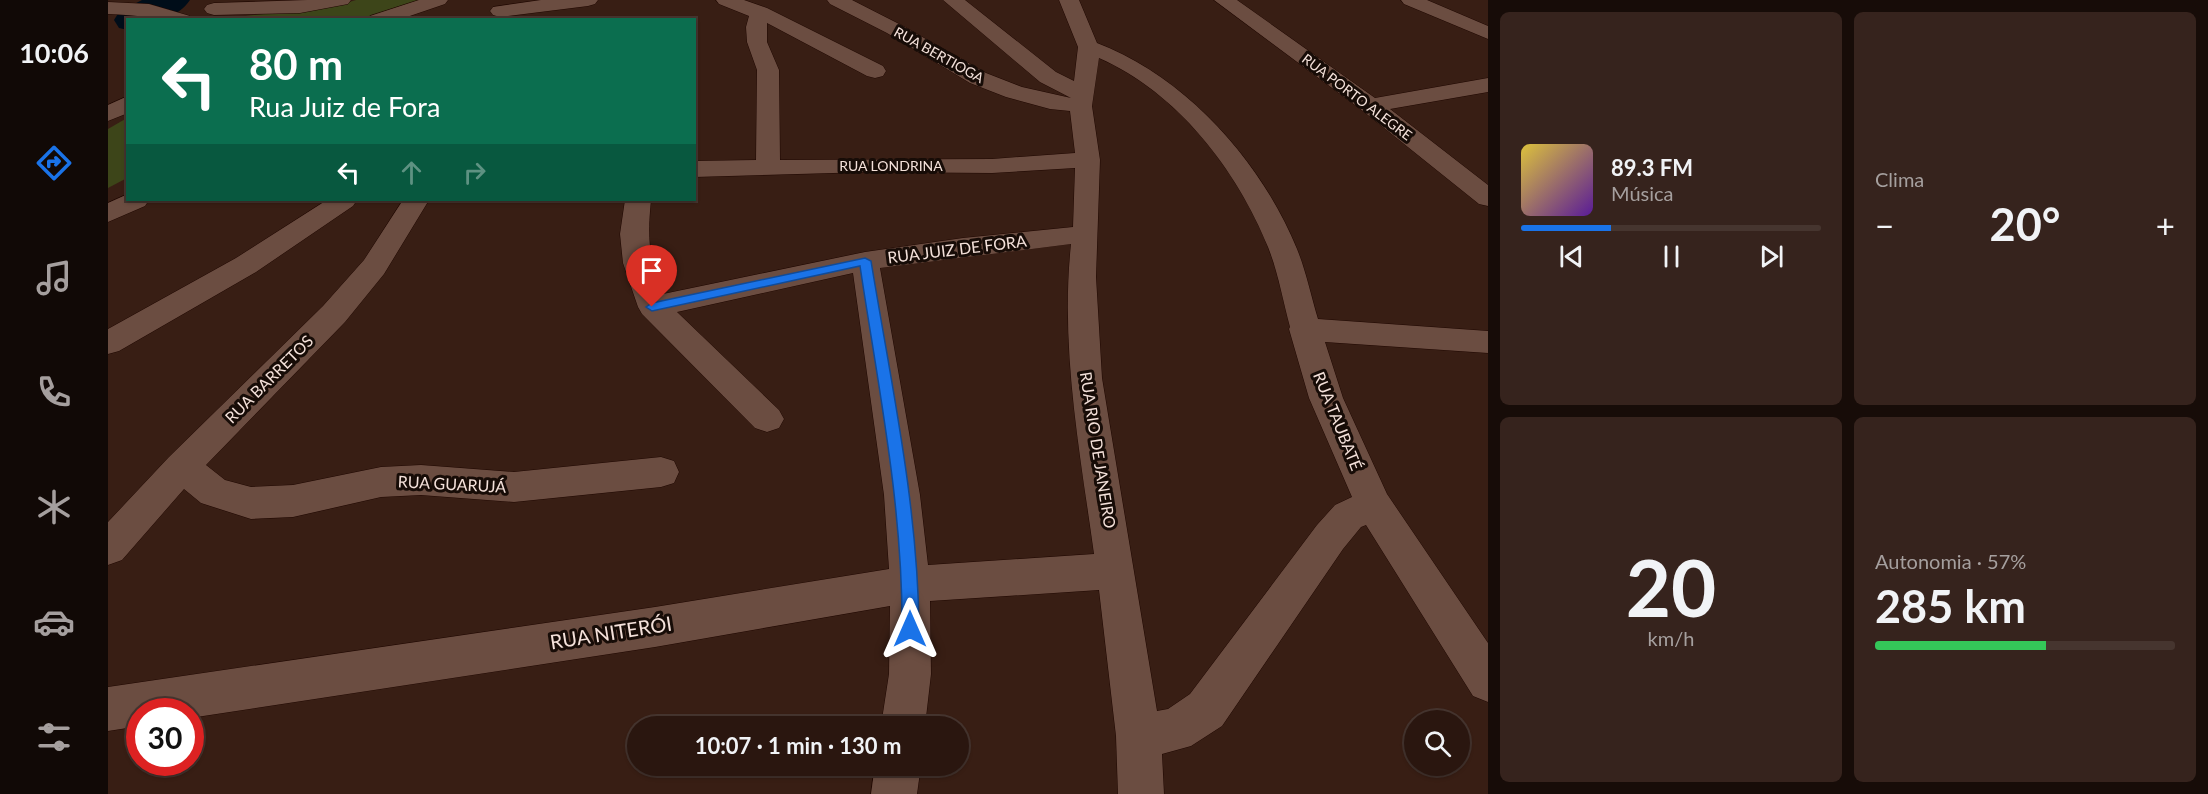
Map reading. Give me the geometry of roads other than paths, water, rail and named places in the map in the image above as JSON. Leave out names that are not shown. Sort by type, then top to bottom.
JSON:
[{"type":"street","points":[[116,8],[181,12],[300,7],[341,0]]},
{"type":"street","points":[[396,16],[438,0]]},
{"type":"street","points":[[726,0],[760,12],[875,70]]},
{"type":"street","name":"RUA BERTIOGA","points":[[837,0],[894,29],[978,78],[1014,92],[1050,102],[1082,100]]},
{"type":"street","points":[[952,0],[1048,77],[1082,100]]},
{"type":"street","name":"RUA RIO DE JANEIRO","points":[[1069,0],[1088,47],[1088,65],[1082,100],[1088,160],[1082,277],[1086,378],[1116,571],[1138,736],[1141,794]]},
{"type":"street","name":"RUA PORTO ALEGRE","points":[[1224,0],[1371,106],[1488,198]]},
{"type":"street","points":[[1411,0],[1488,33]]},
{"type":"street","points":[[498,10],[581,1],[588,18]]},
{"type":"street","points":[[214,9],[238,18]]},
{"type":"street","points":[[760,12],[756,27],[757,42],[768,70],[768,167]]},
{"type":"street","name":"RUA TAUBATÉ","points":[[1088,47],[1134,68],[1179,100],[1254,189],[1283,249],[1304,329],[1326,398],[1373,504],[1488,681]]},
{"type":"street","points":[[1371,106],[1488,85]]},
{"type":"street","points":[[108,114],[126,104]]},
{"type":"street","name":"RUA LONDRINA","points":[[696,169],[992,166],[1088,160]]},
{"type":"street","points":[[108,214],[134,201]]},
{"type":"street","points":[[108,343],[246,266],[343,201]]},
{"type":"street","name":"RUA BARRETOS","points":[[108,548],[182,467],[334,314],[375,267],[415,201]]},
{"type":"street","points":[[638,201],[634,234],[637,263],[652,307],[767,419]]},
{"type":"street","name":"RUA JUIZ DE FORA","points":[[652,307],[865,261],[963,247],[1086,234]]},
{"type":"street","points":[[865,261],[902,495],[910,584],[910,674],[904,716]]},
{"type":"street","points":[[1304,329],[1488,342]]},
{"type":"street","name":"RUA GUARUJÁ","points":[[182,467],[214,492],[251,503],[292,501],[381,482],[421,480],[514,488],[661,472]]},
{"type":"street","points":[[1138,736],[1175,730],[1206,710],[1330,537],[1348,516],[1373,504]]},
{"type":"street","name":"RUA NITERÓI","points":[[108,709],[655,627],[910,584],[1116,571]]},
{"type":"street","points":[[894,794],[896,776]]},
{"type":"waterway","points":[[137,18],[171,0]]}]
